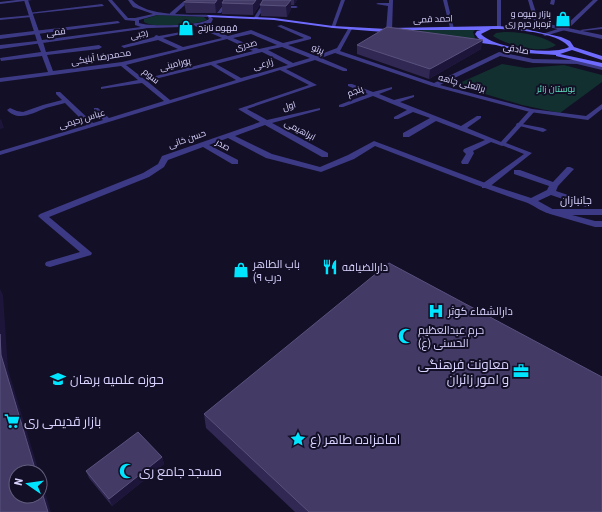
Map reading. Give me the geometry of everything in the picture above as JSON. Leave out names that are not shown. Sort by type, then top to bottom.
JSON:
[{"type":"main road","points":[[209,16],[274,19],[306,24]]},
{"type":"main road","points":[[209,22],[240,21],[306,24]]},
{"type":"main road","name":"احمد قمی","points":[[306,24],[350,29],[377,30],[499,28],[545,34],[567,42],[572,48]]},
{"type":"main road","points":[[490,28],[483,30],[478,34],[485,40],[495,44]]},
{"type":"main road","name":"احمد قمی","points":[[389,30],[434,35]]},
{"type":"main road","points":[[465,39],[602,65]]},
{"type":"main road","points":[[544,53],[562,53],[572,48],[602,58]]},
{"type":"street","points":[[26,0],[51,73]]},
{"type":"street","points":[[0,3],[30,0]]},
{"type":"street","points":[[110,0],[127,19],[137,22],[146,27],[197,25],[209,22],[211,19],[209,16],[157,14],[142,17],[137,22],[114,33]]},
{"type":"street","points":[[130,0],[135,6],[157,14]]},
{"type":"street","points":[[219,12],[229,0]]},
{"type":"street","points":[[255,18],[267,0]]},
{"type":"street","points":[[333,27],[343,0]]},
{"type":"street","points":[[445,0],[452,28]]},
{"type":"street","points":[[499,0],[499,28]]},
{"type":"street","points":[[530,0],[537,23],[602,37]]},
{"type":"street","points":[[563,29],[596,0]]},
{"type":"street","points":[[172,14],[186,2]]},
{"type":"street","points":[[378,4],[391,2],[389,30]]},
{"type":"street","points":[[0,19],[102,5]]},
{"type":"street","points":[[263,6],[269,6]]},
{"type":"street","points":[[276,6],[296,7]]},
{"type":"street","points":[[0,37],[118,22]]},
{"type":"street","points":[[596,28],[599,23]]},
{"type":"street","points":[[197,25],[261,50],[293,65]]},
{"type":"street","name":"صدری","points":[[213,64],[309,38],[278,26]]},
{"type":"street","points":[[114,33],[156,27]]},
{"type":"street","name":"پرتو","points":[[240,27],[345,70]]},
{"type":"street","points":[[545,34],[563,29],[582,30],[602,28]]},
{"type":"street","points":[[335,51],[339,49],[350,29]]},
{"type":"street","name":"رجبی","points":[[124,46],[184,32]]},
{"type":"street","name":"محمدرضا آبنیکی","points":[[0,80],[122,64],[252,32]]},
{"type":"street","name":"قمی","points":[[0,47],[114,33]]},
{"type":"street","points":[[151,34],[183,49]]},
{"type":"street","points":[[1,59],[99,46]]},
{"type":"street","points":[[499,54],[506,47]]},
{"type":"street","name":"زارعی","points":[[169,102],[317,58],[335,51]]},
{"type":"street","name":"براتعلی چاهه","points":[[335,51],[434,85],[532,111],[588,118],[602,106]]},
{"type":"street","name":"صادقی","points":[[434,85],[499,54],[533,61],[577,62],[602,68]]},
{"type":"street","name":"سوم","points":[[122,64],[169,102]]},
{"type":"street","points":[[213,64],[240,80]]},
{"type":"street","name":"پورامینی","points":[[103,88],[142,81],[213,64]]},
{"type":"street","points":[[265,123],[241,109],[314,85],[280,68]]},
{"type":"street","points":[[350,85],[502,144]]},
{"type":"street","name":"پنجم","points":[[341,106],[390,88]]},
{"type":"street","points":[[58,93],[92,126]]},
{"type":"street","points":[[395,102],[412,96]]},
{"type":"street","points":[[10,110],[16,114],[26,114],[44,106],[66,101]]},
{"type":"street","name":"عباس رحیمی","points":[[0,153],[169,102]]},
{"type":"street","points":[[96,109],[108,120]]},
{"type":"street","name":"اول","points":[[265,123],[318,109]]},
{"type":"street","points":[[396,118],[414,109]]},
{"type":"street","points":[[462,128],[479,117]]},
{"type":"street","points":[[406,135],[436,118]]},
{"type":"street","name":"حسن خانی","points":[[50,264],[87,253],[43,216],[146,175],[161,165],[165,158],[265,123]]},
{"type":"street","name":"ابراهیمی","points":[[265,123],[325,156]]},
{"type":"street","points":[[520,124],[542,130]]},
{"type":"street","points":[[228,136],[269,156],[321,170],[351,157],[374,143],[485,186],[531,201],[553,212]]},
{"type":"street","points":[[465,162],[470,153],[467,151],[490,140]]},
{"type":"street","name":"صدر","points":[[202,144],[235,162]]},
{"type":"street","points":[[531,201],[552,188],[570,169]]},
{"type":"street","points":[[517,172],[586,204]]},
{"type":"street","name":"جانبازان","points":[[553,212],[602,212]]},
{"type":"street","name":"جانبازان","points":[[553,212],[594,224],[602,224]]},
{"type":"lane","points":[[485,186],[528,153],[502,144],[532,111]]},
{"type":"green space","points":[[158,15],[204,17],[207,20],[175,26],[157,25],[144,22],[144,19]]},
{"type":"green space","points":[[476,29],[473,32],[475,38],[472,39],[411,31]]},
{"type":"green space","points":[[504,32],[531,35],[556,45],[550,48],[542,49],[524,48],[506,43],[493,36],[496,33]]},
{"type":"green space","name":"بوستان زائر","points":[[502,64],[526,68],[564,65],[602,75],[602,82],[560,113],[522,105],[455,85]]},
{"type":"building","points":[[187,0],[217,0],[215,3],[184,2]]},
{"type":"building","points":[[224,0],[256,0],[253,4],[222,3]]},
{"type":"building","points":[[263,0],[291,0],[286,6],[260,5]]},
{"type":"building","points":[[387,27],[483,40],[430,69],[357,45]]},
{"type":"building","name":"حرم عبدالعظیم الحسنی (ع)","points":[[389,263],[602,377],[602,512],[309,512],[204,414]]},
{"type":"building","name":"بازار قدیمی ری","points":[[0,334],[1,355],[34,464],[8,464],[8,504],[46,504],[48,512],[0,512]]},
{"type":"building","name":"مسجد جامع ری","points":[[138,432],[162,457],[109,499],[86,471]]},
{"type":"place","name":"بازار میوه و تره‌بار حرم ری","points":[[563,19]]},
{"type":"place","name":"قهوه نارنج","points":[[186,28]]},
{"type":"place","name":"دارالضیافه","points":[[330,267]]},
{"type":"place","name":"باب الطاهر (درب ۹","points":[[241,270]]},
{"type":"place","name":"دارالشفاء کوثر","points":[[436,311]]},
{"type":"place","name":"حرم عبدالعظیم الحسنی (ع)","points":[[406,336]]},
{"type":"place","name":"معاونت فرهنگی و امور زائران","points":[[521,371]]},
{"type":"place","name":"حوزه علمیه برهان","points":[[58,379]]},
{"type":"place","name":"بازار قدیمی ری","points":[[12,421]]},
{"type":"place","name":"امامزاده طاهر (ع","points":[[298,439]]},
{"type":"place","name":"مسجد جامع ری","points":[[127,471]]}]
